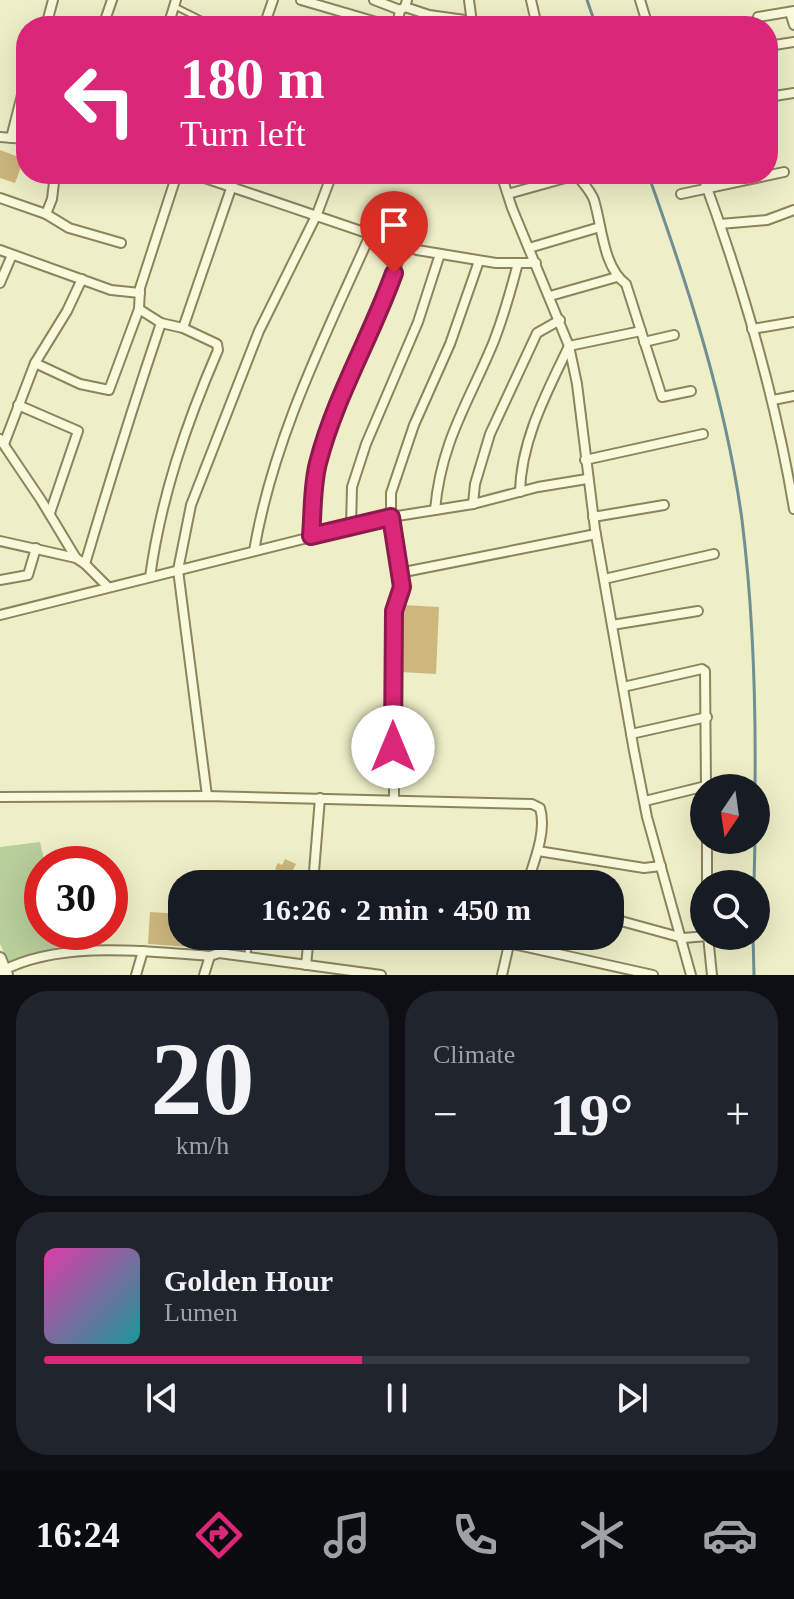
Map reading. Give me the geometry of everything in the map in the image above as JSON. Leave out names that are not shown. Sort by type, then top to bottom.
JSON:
[{"type":"street","points":[[301,0],[356,16]]},
{"type":"street","points":[[374,0],[434,16]]},
{"type":"street","points":[[764,16],[792,11],[794,25]]},
{"type":"street","points":[[11,138],[16,118]]},
{"type":"street","points":[[0,137],[16,138]]},
{"type":"street","points":[[778,173],[784,172]]},
{"type":"street","points":[[46,214],[54,184]]},
{"type":"street","points":[[35,363],[80,384],[109,390],[139,309],[140,293],[174,184]]},
{"type":"street","points":[[226,184],[404,245],[479,261],[536,263]]},
{"type":"street","points":[[207,796],[178,570],[191,505],[223,418],[259,331],[317,214],[328,184]]},
{"type":"street","points":[[504,184],[569,346],[577,384],[593,517],[631,734],[661,866],[691,975]]},
{"type":"street","points":[[508,194],[542,184]]},
{"type":"street","points":[[583,184],[593,197],[617,277],[626,284],[662,397],[691,391]]},
{"type":"street","points":[[706,184],[773,400],[794,508]]},
{"type":"street","points":[[681,194],[726,184]]},
{"type":"street","points":[[183,328],[232,186]]},
{"type":"street","points":[[0,198],[46,214],[69,228],[121,243]]},
{"type":"street","points":[[720,224],[767,220],[794,210]]},
{"type":"street","points":[[529,248],[600,227]]},
{"type":"street","points":[[254,551],[262,501],[293,413],[371,233]]},
{"type":"street","points":[[311,536],[318,465],[404,245]]},
{"type":"street","points":[[0,250],[111,290],[140,293]]},
{"type":"street","points":[[351,527],[352,487],[366,444],[418,322],[440,254]]},
{"type":"street","points":[[0,283],[12,255]]},
{"type":"street","points":[[394,799],[394,611],[402,587],[391,517],[391,493],[414,425],[450,344],[479,261]]},
{"type":"street","points":[[435,510],[437,482],[444,455],[457,419],[494,341],[518,263]]},
{"type":"street","points":[[550,296],[617,277]]},
{"type":"street","points":[[76,558],[2,441],[35,363],[67,311],[82,279]]},
{"type":"street","points":[[139,309],[161,323],[183,328],[212,341],[217,344],[218,350],[184,430],[156,536],[150,577]]},
{"type":"street","points":[[473,504],[475,484],[490,434],[537,333],[560,320]]},
{"type":"street","points":[[752,329],[794,322]]},
{"type":"street","points":[[85,564],[111,485],[123,435],[161,323]]},
{"type":"street","points":[[569,346],[641,331]]},
{"type":"street","points":[[644,342],[674,335]]},
{"type":"street","points":[[520,492],[520,471],[531,429],[569,346]]},
{"type":"street","points":[[773,400],[794,396]]},
{"type":"street","points":[[18,405],[78,431],[50,513]]},
{"type":"street","points":[[585,460],[703,434]]},
{"type":"street","points":[[0,615],[391,517],[473,504],[587,479]]},
{"type":"street","points":[[593,517],[664,505]]},
{"type":"street","points":[[399,573],[596,534]]},
{"type":"street","points":[[0,541],[76,558],[108,587]]},
{"type":"street","points":[[0,580],[28,575],[36,548]]},
{"type":"street","points":[[604,579],[714,554]]},
{"type":"street","points":[[612,625],[698,611]]},
{"type":"street","points":[[623,687],[702,669],[705,671],[706,774]]},
{"type":"street","points":[[631,734],[707,717]]},
{"type":"street","points":[[645,801],[690,791]]},
{"type":"street","points":[[0,797],[207,796],[532,804],[540,808],[542,814],[538,851],[532,870]]},
{"type":"street","points":[[314,870],[320,798]]},
{"type":"street","points":[[538,851],[644,868],[661,866]]},
{"type":"street","points":[[624,922],[690,937]]},
{"type":"street","points":[[306,965],[308,950]]},
{"type":"street","points":[[502,975],[508,950]]},
{"type":"street","points":[[554,950],[653,975]]},
{"type":"street","points":[[709,950],[712,975]]},
{"type":"street","points":[[0,958],[4,972],[52,955],[79,951],[143,951],[210,956],[219,953],[381,975]]},
{"type":"street","points":[[136,975],[143,951]]},
{"type":"street","points":[[204,975],[210,956]]},
{"type":"lane","points":[[175,3],[197,16]]},
{"type":"lane","points":[[247,957],[248,950]]},
{"type":"green space","points":[[40,842],[41,846],[24,846],[24,950],[57,950],[8,961],[0,944],[0,847]]},
{"type":"building","points":[[0,150],[16,156],[16,180],[15,183],[0,178]]},
{"type":"building","points":[[403,605],[439,607],[436,674],[401,672]]},
{"type":"building","points":[[285,859],[296,864],[293,870],[275,869],[278,863],[282,865]]},
{"type":"building","points":[[150,912],[168,913],[168,945],[148,944]]},
{"type":"waterway","points":[[587,0],[593,16]]},
{"type":"waterway","points":[[651,184],[704,345],[735,476],[746,553],[751,620],[755,774]]},
{"type":"waterway","points":[[754,870],[755,854]]},
{"type":"waterway","points":[[753,950],[754,975]]},
{"type":"route","points":[[393,747],[394,611],[402,587],[391,517],[311,536],[318,465],[346,387],[394,273]]}]
